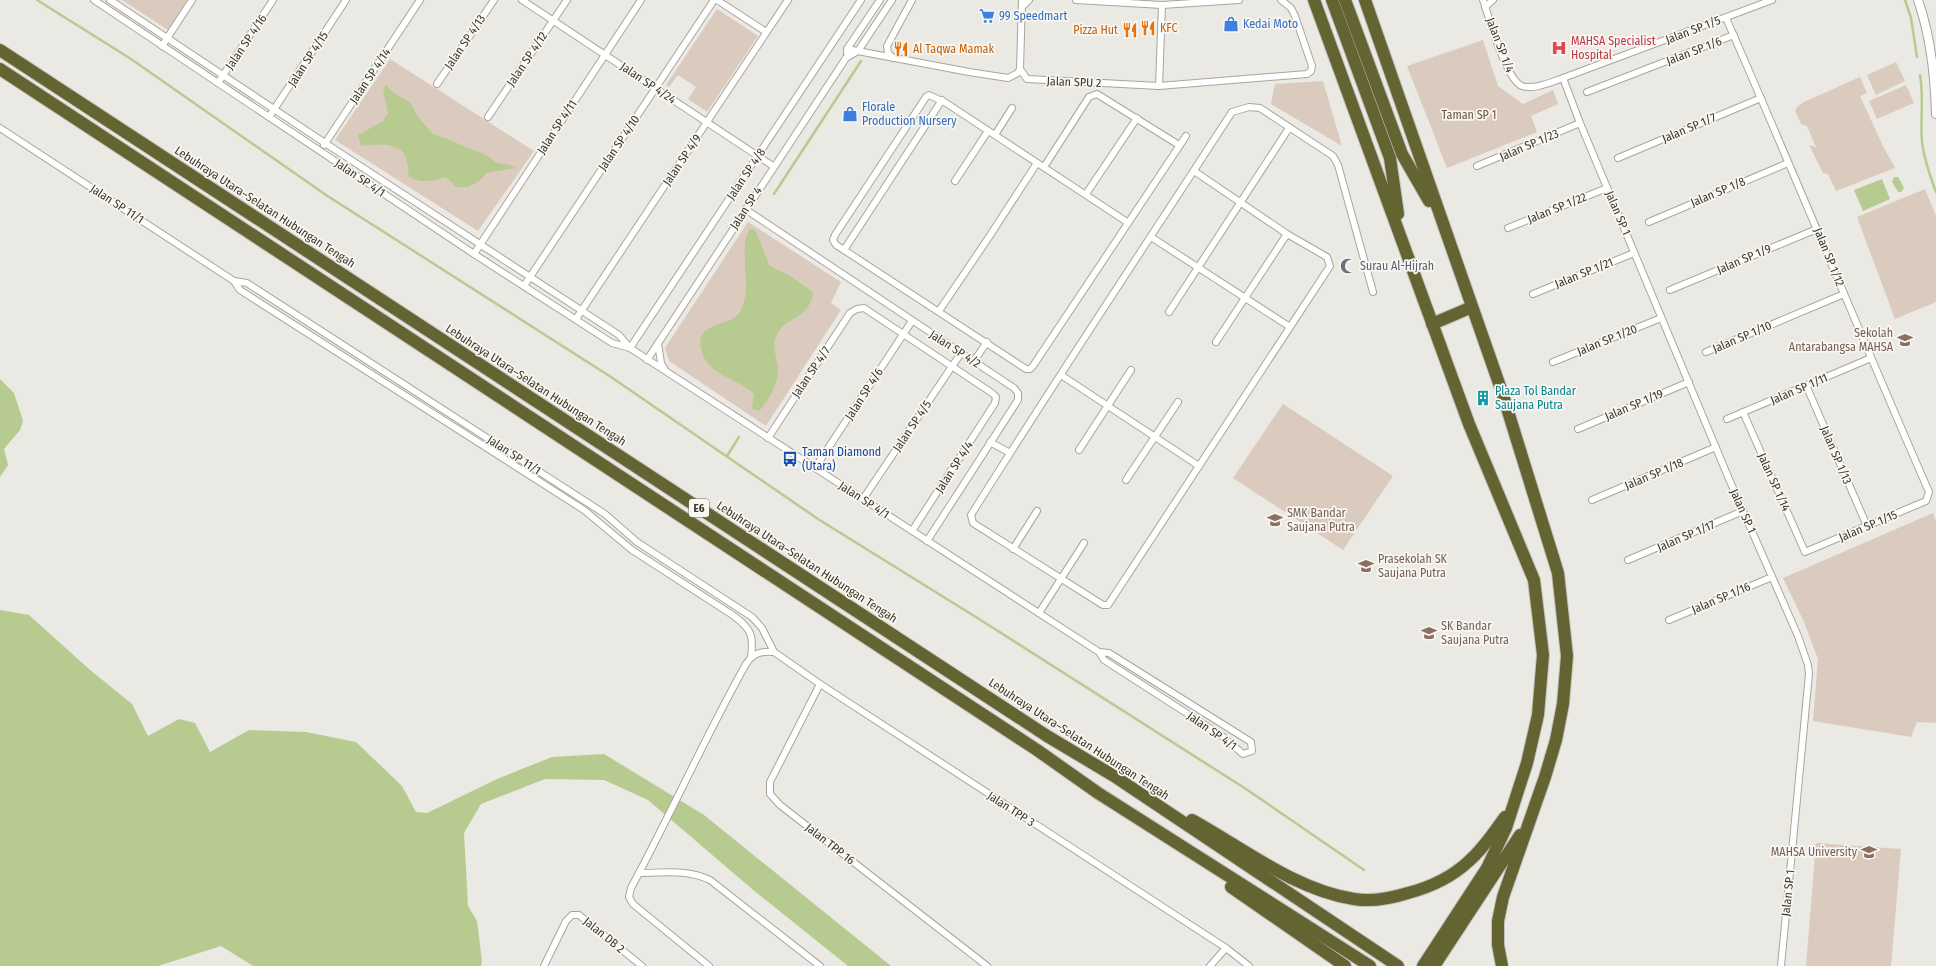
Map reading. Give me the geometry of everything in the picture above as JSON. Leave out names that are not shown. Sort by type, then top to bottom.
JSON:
[{"type":"highway","points":[[1304,0],[1320,17]]},
{"type":"highway","points":[[1314,0],[1469,424],[1534,580],[1543,655],[1538,715],[1527,763],[1516,803],[1487,868],[1444,943],[1434,966]]},
{"type":"highway","points":[[1332,0],[1390,158],[1401,239]]},
{"type":"highway","points":[[1345,0],[1402,154],[1443,225]]},
{"type":"highway","points":[[1365,0],[1502,392],[1559,581],[1567,656],[1564,704],[1556,740],[1503,897],[1498,921],[1498,945],[1502,966]]},
{"type":"highway","points":[[1368,0],[1370,15]]},
{"type":"highway","name":"Lebuhraya Utara–Selatan Hubungan Tengah","points":[[0,50],[1040,732],[1114,776],[1398,966]]},
{"type":"highway","name":"E6","points":[[0,69],[1037,750],[1098,793],[1370,966]]},
{"type":"highway","points":[[1432,324],[1472,307]]},
{"type":"highway","points":[[1114,776],[1222,836],[1277,870],[1314,888],[1356,899],[1378,899],[1406,894],[1436,884],[1455,873],[1470,861],[1488,841],[1516,803]]},
{"type":"highway","points":[[1098,793],[1345,966]]},
{"type":"highway","points":[[1423,966],[1444,943],[1530,819]]},
{"type":"street","name":"Jalan SP 4/1","points":[[94,0],[474,254],[612,343],[630,348]]},
{"type":"street","name":"Jalan SP 4/1","points":[[109,0],[619,335],[630,348],[647,360],[1099,652],[1104,660],[1222,736],[1243,754],[1252,751],[1251,742],[1109,653],[1099,652]]},
{"type":"street","points":[[104,7],[109,0]]},
{"type":"street","points":[[162,46],[192,0]]},
{"type":"street","name":"Jalan SP 4/16","points":[[218,83],[273,0]]},
{"type":"street","name":"Jalan SP 4/15","points":[[269,117],[346,0]]},
{"type":"street","name":"Jalan SP 4/14","points":[[320,151],[420,0]]},
{"type":"street","name":"Jalan SP 4/13","points":[[437,84],[494,0]]},
{"type":"street","name":"Jalan SP 4/24","points":[[522,0],[773,166]]},
{"type":"street","name":"Jalan SP 4/12","points":[[488,117],[567,0]]},
{"type":"street","name":"Jalan SP 4/11","points":[[474,254],[641,0]]},
{"type":"street","name":"Jalan SP 4/10","points":[[524,286],[714,0]]},
{"type":"street","points":[[717,0],[766,32]]},
{"type":"street","name":"Jalan SP 4/9","points":[[576,319],[788,0]]},
{"type":"street","name":"Jalan SP 4/8","points":[[630,348],[861,0]]},
{"type":"street","name":"Jalan SP 4","points":[[647,360],[773,166],[846,58],[848,49],[880,0]]},
{"type":"street","name":"Jalan SP 4","points":[[846,58],[858,51],[892,0]]},
{"type":"street","points":[[893,58],[888,53],[887,46],[912,0]]},
{"type":"street","points":[[848,49],[1008,78],[1018,73],[1020,69],[1022,0]]},
{"type":"street","points":[[1022,8],[1029,0]]},
{"type":"street","points":[[1076,0],[1162,6],[1239,0]]},
{"type":"street","name":"Jalan SPU 2","points":[[1020,69],[1025,77],[1031,80],[1159,86],[1263,79],[1307,74],[1311,71],[1312,66],[1295,16],[1291,8],[1281,0]]},
{"type":"street","name":"Jalan SP 1/4","points":[[1483,0],[1508,71],[1515,82],[1523,86]]},
{"type":"street","points":[[1485,7],[1493,0]]},
{"type":"street","name":"Jalan SP 1/5","points":[[1523,86],[1539,86],[1564,78],[1772,0]]},
{"type":"street","points":[[1918,0],[1928,30],[1935,81],[1936,114]]},
{"type":"street","points":[[1159,86],[1162,6]]},
{"type":"street","name":"Jalan SP 1/12","points":[[1726,18],[1817,229],[1870,358],[1930,492],[1928,497]]},
{"type":"street","name":"Jalan SP 1/6","points":[[1587,92],[1734,35]]},
{"type":"street","name":"Jalan SP 1","points":[[1564,78],[1580,123],[1661,318],[1804,652],[1809,674],[1781,966]]},
{"type":"street","name":"Jalan SPU 2","points":[[1044,167],[1089,96],[1093,94],[1097,94],[1179,145]]},
{"type":"street","points":[[1127,222],[933,95],[926,97],[835,234],[833,240],[836,245],[987,342],[1026,369],[1030,369],[1186,136]]},
{"type":"street","name":"Jalan SP 1/7","points":[[1618,158],[1761,98]]},
{"type":"street","points":[[844,250],[942,100]]},
{"type":"street","points":[[1194,171],[1287,234],[1326,257],[1330,262],[1330,266],[1108,605],[1103,605],[973,523],[971,515],[1010,453],[1232,112],[1249,107],[1260,108],[1333,156],[1336,160],[1374,292]]},
{"type":"street","points":[[995,135],[1012,108]]},
{"type":"street","points":[[1086,194],[1137,118]]},
{"type":"street","name":"Jalan SP 1/23","points":[[1478,166],[1580,123]]},
{"type":"street","name":"Jalan SP 11/1","points":[[0,128],[234,281],[240,290],[584,510],[632,550],[734,616],[746,626],[751,634],[753,643],[751,657]]},
{"type":"street","points":[[1170,312],[1197,267],[1289,128]]},
{"type":"street","points":[[955,181],[988,131]]},
{"type":"street","points":[[939,311],[1037,163]]},
{"type":"street","name":"Jalan SP 1/8","points":[[1648,222],[1788,163]]},
{"type":"street","name":"Jalan SP 1/22","points":[[1508,228],[1607,188]]},
{"type":"street","name":"Jalan SP 4/2","points":[[745,209],[974,361],[1014,388],[1018,393],[1018,400],[927,541]]},
{"type":"street","name":"Jalan SP 1/9","points":[[1670,290],[1817,229]]},
{"type":"street","points":[[1216,342],[1287,234]]},
{"type":"street","points":[[1151,237],[1290,328]]},
{"type":"street","name":"Jalan SP 1/21","points":[[1533,294],[1634,253]]},
{"type":"street","name":"Jalan SP 11/1","points":[[234,281],[247,283],[605,514],[637,542],[752,617],[762,628],[774,652]]},
{"type":"street","name":"Jalan SP 1/10","points":[[1706,352],[1844,294]]},
{"type":"street","name":"Jalan SP 4/7","points":[[768,438],[850,313],[857,309],[864,308],[904,334]]},
{"type":"street","name":"Jalan SP 1/20","points":[[1553,362],[1661,318]]},
{"type":"street","name":"Jalan SP 4/6","points":[[815,468],[912,321]]},
{"type":"street","points":[[904,334],[953,365]]},
{"type":"street","points":[[974,361],[987,342]]},
{"type":"street","points":[[658,343],[665,371]]},
{"type":"street","name":"Jalan SP 4/5","points":[[863,499],[961,353]]},
{"type":"street","name":"Jalan SP 1/11","points":[[1727,419],[1870,358]]},
{"type":"street","name":"Jalan SP 4/4","points":[[912,531],[995,404],[996,397],[992,392],[953,365]]},
{"type":"street","points":[[1079,450],[1131,370]]},
{"type":"street","points":[[1061,375],[1199,466]]},
{"type":"street","name":"Jalan SP 1/19","points":[[1578,429],[1689,382]]},
{"type":"street","name":"Jalan SP 1/13","points":[[1806,385],[1866,526]]},
{"type":"street","points":[[1126,480],[1178,402]]},
{"type":"street","name":"Jalan SP 1/14","points":[[1743,412],[1804,552]]},
{"type":"street","points":[[990,442],[1010,453]]},
{"type":"street","name":"Jalan SP 1/18","points":[[1592,500],[1716,447]]},
{"type":"street","name":"Jalan SP 1/15","points":[[1804,552],[1926,501],[1928,497]]},
{"type":"street","points":[[1013,549],[1037,511]]},
{"type":"street","name":"Jalan SP 1/17","points":[[1628,560],[1743,511]]},
{"type":"street","points":[[1039,613],[1084,543]]},
{"type":"street","name":"Jalan SP 1/16","points":[[1669,620],[1772,577]]},
{"type":"street","points":[[709,966],[633,904],[629,897],[631,888],[647,855],[695,766],[720,712],[751,657],[761,651],[774,652]]},
{"type":"street","name":"Jalan TPP 3","points":[[774,652],[820,684],[1226,948],[1248,966]]},
{"type":"street","name":"Jalan TPP 16","points":[[820,684],[770,782],[770,794],[780,805],[988,966]]},
{"type":"street","points":[[639,873],[679,872],[696,874],[710,880],[820,966]]},
{"type":"street","name":"Jalan DB 2","points":[[544,966],[544,962],[566,921],[572,915],[579,915],[642,966]]},
{"type":"street","points":[[1210,966],[1226,948]]},
{"type":"green space","points":[[122,0],[187,0],[168,30]]},
{"type":"green space","points":[[717,9],[758,36],[707,112],[688,99],[696,87],[678,75],[669,87],[666,85]]},
{"type":"green space","name":"Taman SP 1","points":[[1483,40],[1498,86],[1523,104],[1553,90],[1558,104],[1531,116],[1537,132],[1447,168],[1407,66]]},
{"type":"green space","points":[[390,59],[534,151],[478,231],[335,140]]},
{"type":"green space","points":[[1896,62],[1905,81],[1876,95],[1867,75]]},
{"type":"green space","points":[[1860,77],[1867,93],[1860,96],[1895,168],[1836,191],[1828,174],[1823,173],[1809,145],[1816,147],[1807,126],[1801,124],[1795,111],[1797,107],[1804,102]]},
{"type":"green space","points":[[1323,81],[1342,146],[1271,104],[1275,84]]},
{"type":"green space","points":[[1906,85],[1914,103],[1877,119],[1869,101]]},
{"type":"green space","points":[[1925,189],[1936,216],[1936,302],[1895,319],[1857,217]]},
{"type":"green space","points":[[748,222],[841,282],[831,303],[841,310],[766,426],[669,361],[665,348]]},
{"type":"green space","points":[[1283,404],[1393,476],[1343,550],[1233,478]]},
{"type":"green space","points":[[1933,513],[1936,521],[1936,723],[1917,722],[1911,737],[1813,721],[1818,659],[1804,622],[1783,578]]},
{"type":"green space","points":[[1816,843],[1901,849],[1891,966],[1806,966]]},
{"type":"shaded area","points":[[386,85],[394,93],[411,103],[418,117],[432,133],[486,155],[497,163],[510,165],[516,168],[487,173],[479,181],[468,187],[456,187],[446,177],[432,181],[419,181],[409,177],[406,158],[399,149],[393,146],[380,144],[361,146],[358,135],[383,121],[388,113],[383,90]]},
{"type":"shaded area","points":[[1894,177],[1898,177],[1904,188],[1901,192],[1898,192],[1892,182]]},
{"type":"shaded area","points":[[1882,179],[1890,199],[1863,211],[1854,190]]},
{"type":"shaded area","points":[[749,230],[755,230],[770,266],[789,275],[813,292],[811,301],[807,308],[779,330],[774,344],[778,367],[777,379],[770,396],[759,411],[752,408],[754,394],[747,388],[716,371],[709,365],[704,358],[700,339],[703,333],[709,328],[732,319],[738,315],[742,308],[746,293],[745,243]]},
{"type":"shaded area","points":[[0,379],[14,393],[23,421],[20,430],[4,449],[8,465],[0,477]]},
{"type":"shaded area","points":[[0,610],[29,615],[89,669],[132,704],[148,736],[179,719],[195,723],[210,752],[249,730],[306,732],[356,742],[402,786],[416,812],[427,813],[497,779],[552,757],[604,754],[704,815],[891,966],[848,966],[752,889],[648,800],[604,780],[545,779],[481,804],[464,833],[468,906],[477,921],[482,961],[481,966],[253,966],[221,946],[158,966],[0,966]]},
{"type":"waterway","points":[[37,0],[131,59],[326,195],[611,377],[818,519],[979,619],[1246,789],[1364,870]]},
{"type":"waterway","points":[[1905,0],[1911,18],[1917,57]]},
{"type":"waterway","points":[[774,194],[861,61]]},
{"type":"waterway","points":[[1920,75],[1922,92],[1922,142],[1929,174],[1936,192]]},
{"type":"waterway","points":[[727,456],[739,437]]},
{"type":"place","name":"99 Speedmart","points":[[987,16]]},
{"type":"place","name":"Kedai Moto","points":[[1231,24]]},
{"type":"place","name":"KFC","points":[[1148,28]]},
{"type":"place","name":"Pizza Hut","points":[[1130,30]]},
{"type":"place","name":"MAHSA Specialist Hospital","points":[[1559,48]]},
{"type":"place","name":"Al Taqwa Mamak","points":[[901,49]]},
{"type":"place","name":"Florale Production Nursery","points":[[850,114]]},
{"type":"place","name":"Surau Al-Hijrah","points":[[1348,266]]},
{"type":"place","name":"Sekolah Antarabangsa MAHSA","points":[[1905,340]]},
{"type":"place","name":"Plaza Tol Bandar Saujana Putra","points":[[1483,398]]},
{"type":"place","name":"Taman Diamond (Utara)","points":[[790,459]]},
{"type":"place","name":"SMK Bandar Saujana Putra","points":[[1275,520]]},
{"type":"place","name":"Prasekolah SK Saujana Putra","points":[[1366,566]]},
{"type":"place","name":"SK Bandar Saujana Putra","points":[[1429,633]]},
{"type":"place","name":"MAHSA University","points":[[1869,852]]}]
